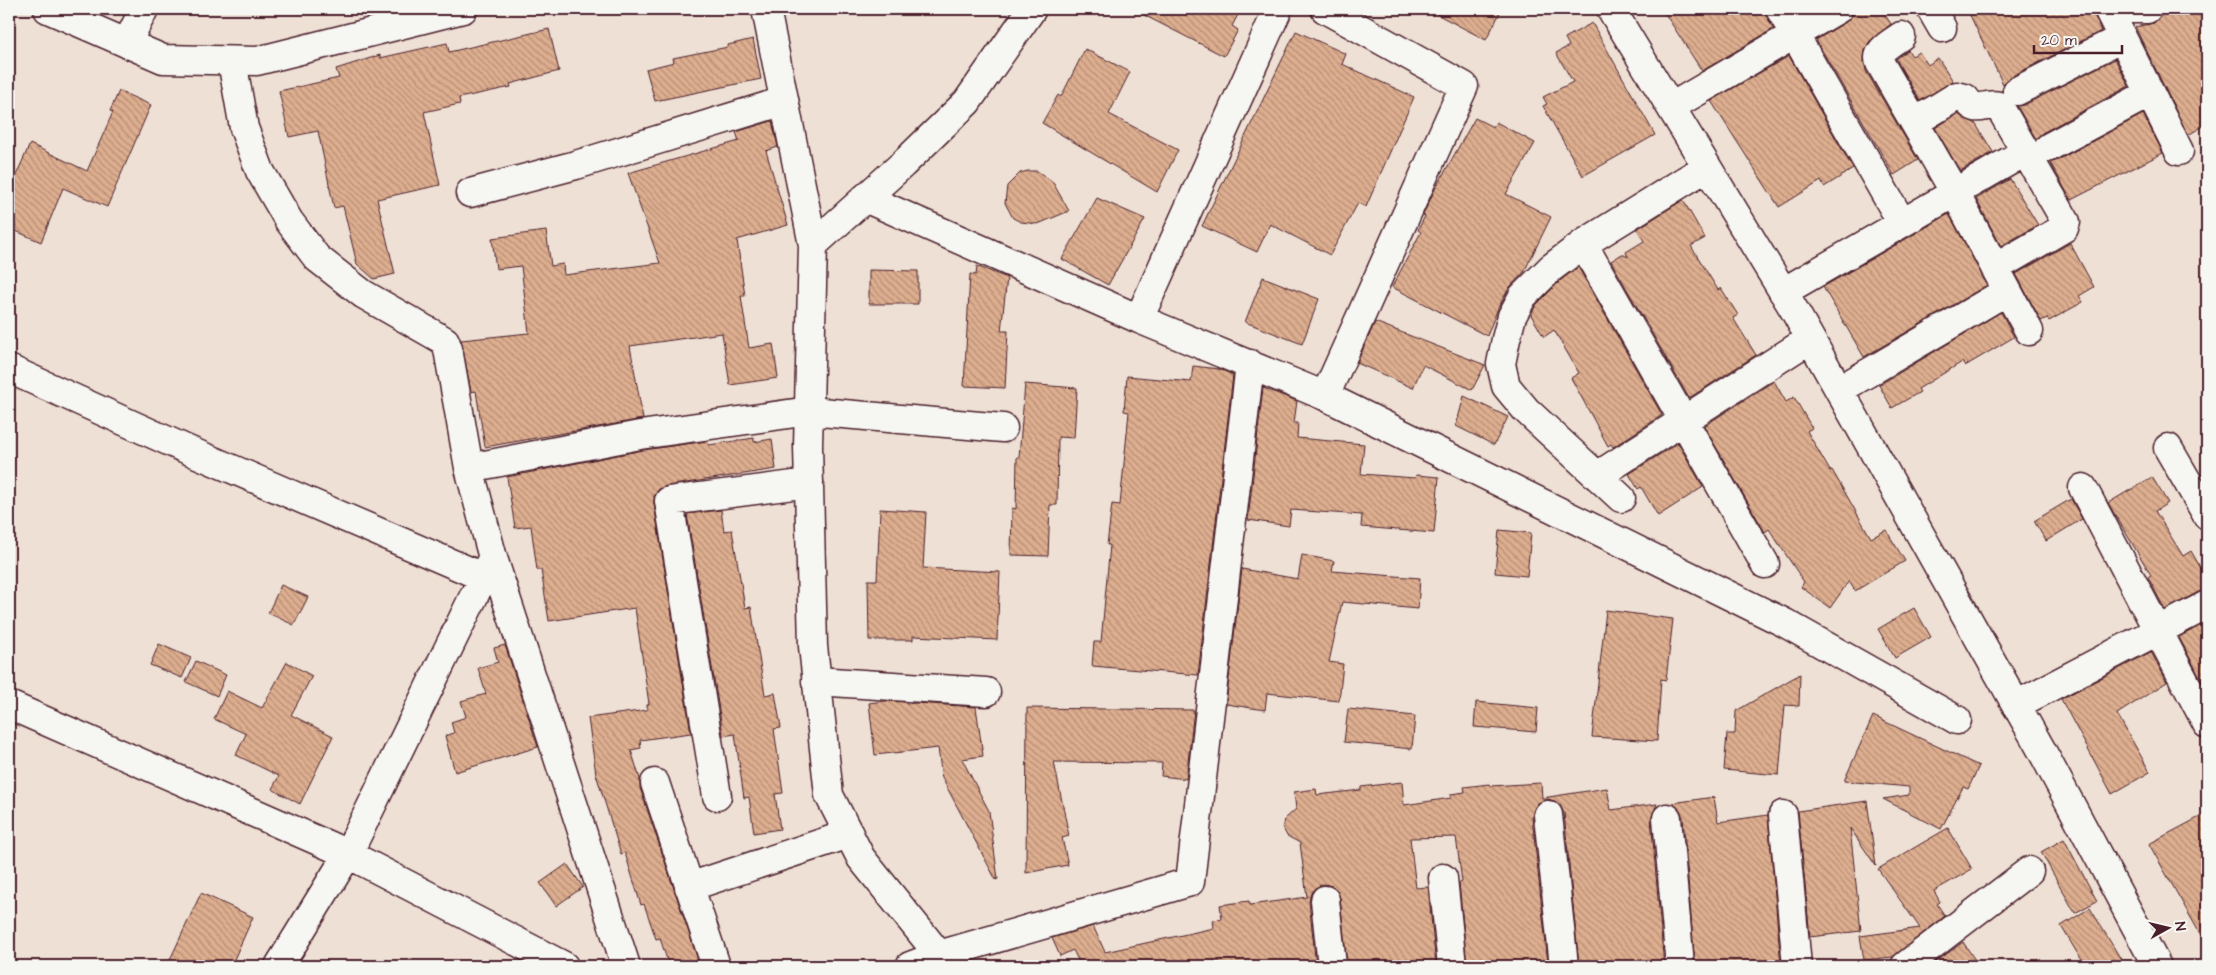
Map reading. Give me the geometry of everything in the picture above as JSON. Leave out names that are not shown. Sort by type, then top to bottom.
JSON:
[{"type":"street","points":[[48,9],[163,59],[257,62],[463,9]]},
{"type":"street","points":[[127,43],[144,9]]},
{"type":"street","points":[[766,9],[813,245],[809,411],[812,646],[829,795],[860,858],[943,960]]},
{"type":"street","points":[[813,245],[967,102],[1032,9]]},
{"type":"street","points":[[1139,319],[1278,9]]},
{"type":"street","points":[[1325,9],[1464,86],[1325,396]]},
{"type":"street","points":[[1612,9],[1810,339],[2016,705],[2157,966]]},
{"type":"street","points":[[1780,9],[1902,223]]},
{"type":"street","points":[[1671,107],[1838,9]]},
{"type":"street","points":[[2108,9],[2179,151]]},
{"type":"street","points":[[2132,9],[2147,9]]},
{"type":"street","points":[[1901,36],[1881,52],[1878,60],[1955,193],[2029,331]]},
{"type":"street","points":[[2017,91],[2122,38]]},
{"type":"street","points":[[232,61],[244,128],[260,171],[289,221],[317,258],[362,294],[445,341],[488,568],[626,966]]},
{"type":"street","points":[[1783,292],[1955,193],[2037,149],[2150,93]]},
{"type":"street","points":[[1838,390],[2001,279],[2066,225],[2037,149],[1999,106],[1977,108],[1971,106],[1962,96],[1957,96],[1915,122]]},
{"type":"street","points":[[470,193],[576,165],[784,101]]},
{"type":"street","points":[[1621,498],[1526,410],[1506,386],[1501,364],[1512,316],[1523,296],[1551,268],[1583,244],[1707,167]]},
{"type":"street","points":[[865,198],[1139,319],[1325,396],[1785,623],[1957,720]]},
{"type":"street","points":[[1583,244],[1765,564]]},
{"type":"street","points":[[1597,476],[1810,339]]},
{"type":"street","points":[[910,966],[943,960],[1190,882],[1250,364]]},
{"type":"street","points":[[9,369],[188,450],[488,568]]},
{"type":"street","points":[[469,468],[640,435],[809,411],[1003,428]]},
{"type":"street","points":[[2168,448],[2207,515]]},
{"type":"street","points":[[717,796],[669,501],[809,483]]},
{"type":"street","points":[[2083,488],[2160,630],[2207,724]]},
{"type":"street","points":[[279,966],[348,854],[488,568]]},
{"type":"street","points":[[2016,705],[2207,605]]},
{"type":"street","points":[[816,681],[986,692]]},
{"type":"street","points":[[9,705],[348,854],[564,966]]},
{"type":"street","points":[[655,783],[716,966]]},
{"type":"street","points":[[1548,815],[1564,966]]},
{"type":"street","points":[[1783,815],[1797,966]]},
{"type":"street","points":[[1667,818],[1680,966]]},
{"type":"street","points":[[689,887],[849,834]]},
{"type":"street","points":[[1907,965],[2029,871]]},
{"type":"street","points":[[1443,878],[1452,966]]},
{"type":"street","points":[[1325,900],[1332,966]]},
{"type":"building","points":[[1132,9],[1241,9],[1232,26],[1238,30],[1224,56]]},
{"type":"building","points":[[1427,9],[1502,9],[1486,40]]},
{"type":"building","points":[[1662,9],[1764,9],[1773,29],[1702,71]]},
{"type":"building","points":[[1854,9],[1881,9],[1891,24],[1869,42],[1865,51],[1864,61],[1866,71],[1918,160],[1894,175],[1816,40],[1846,22],[1852,16]]},
{"type":"building","points":[[1967,9],[2092,9],[2101,31],[2010,77],[2003,84]]},
{"type":"building","points":[[2169,9],[2207,9],[2207,124],[2188,135],[2135,27],[2154,23],[2162,13]]},
{"type":"building","points":[[1592,23],[1655,135],[1583,176],[1543,106],[1547,104],[1543,97],[1573,82],[1556,53],[1569,46],[1565,38]]},
{"type":"building","points":[[549,29],[559,71],[510,84],[511,87],[459,98],[460,104],[424,112],[440,185],[377,199],[395,274],[374,279],[357,264],[343,206],[334,208],[318,131],[289,137],[279,91],[339,78],[336,69],[380,55],[380,58],[447,43],[449,52]]},
{"type":"building","points":[[1296,31],[1346,54],[1342,64],[1414,97],[1366,207],[1358,203],[1330,255],[1270,224],[1257,252],[1202,226]]},
{"type":"building","points":[[753,39],[761,79],[655,101],[646,69],[674,62],[673,58],[728,47],[728,45]]},
{"type":"building","points":[[1085,49],[1130,72],[1109,114],[1178,150],[1157,192],[1042,123],[1058,95],[1061,97]]},
{"type":"building","points":[[1908,50],[1912,56],[1919,52],[1928,65],[1938,58],[1953,81],[1920,101],[1896,59]]},
{"type":"building","points":[[1789,56],[1853,169],[1824,187],[1821,181],[1779,207],[1711,101]]},
{"type":"building","points":[[2115,59],[2129,86],[2042,133],[2036,139],[2017,106],[2024,105]]},
{"type":"building","points":[[119,91],[151,105],[107,207],[63,188],[41,242],[9,228],[9,191],[30,144],[87,171],[113,112],[110,111]]},
{"type":"building","points":[[1958,114],[1975,123],[1993,152],[1960,171],[1935,128]]},
{"type":"building","points":[[2143,114],[2163,153],[2071,200],[2050,162],[2056,161]]},
{"type":"building","points":[[1475,118],[1493,127],[1496,122],[1535,143],[1506,194],[1551,217],[1524,272],[1509,288],[1498,308],[1487,336],[1392,287],[1421,232],[1418,230],[1435,189]]},
{"type":"building","points":[[772,121],[778,147],[766,151],[788,225],[737,240],[745,296],[741,296],[749,348],[773,344],[778,378],[730,385],[722,333],[630,346],[643,419],[485,447],[476,391],[471,392],[461,340],[529,333],[521,266],[496,269],[492,238],[546,231],[551,266],[563,264],[564,275],[660,263],[628,173],[739,141],[736,132]]},
{"type":"building","points":[[1037,171],[1052,181],[1069,211],[1038,224],[1021,222],[1013,218],[1005,203],[1007,186],[1020,173]]},
{"type":"building","points":[[2010,179],[2038,225],[2001,246],[1976,199]]},
{"type":"building","points":[[1097,198],[1145,219],[1108,285],[1062,259]]},
{"type":"building","points":[[1683,200],[1705,238],[1691,246],[1718,290],[1721,288],[1738,315],[1733,318],[1756,355],[1689,398],[1611,261],[1622,254],[1628,257],[1626,252],[1644,241],[1637,229]]},
{"type":"building","points":[[1949,214],[1987,285],[1864,357],[1823,287]]},
{"type":"building","points":[[2070,243],[2094,287],[2079,296],[2083,302],[2049,321],[2047,318],[2041,321],[2016,274]]},
{"type":"building","points":[[977,266],[1007,278],[1001,331],[1008,331],[1005,388],[964,386],[970,274],[976,275]]},
{"type":"building","points":[[1578,267],[1662,415],[1613,447],[1611,444],[1608,446],[1571,378],[1579,373],[1554,330],[1544,337],[1531,315],[1536,305],[1561,280]]},
{"type":"building","points":[[869,270],[918,271],[918,304],[869,304]]},
{"type":"building","points":[[1263,277],[1319,299],[1302,344],[1245,322]]},
{"type":"building","points":[[2001,312],[2014,337],[1965,366],[1962,362],[1918,389],[1920,392],[1892,408],[1879,385]]},
{"type":"building","points":[[1375,322],[1485,365],[1472,390],[1423,365],[1413,388],[1357,363]]},
{"type":"building","points":[[1193,366],[1219,369],[1233,375],[1198,675],[1092,666],[1094,642],[1101,642],[1110,545],[1107,545],[1112,504],[1120,505],[1129,412],[1124,411],[1127,376],[1191,382]]},
{"type":"building","points":[[1774,381],[1786,402],[1794,397],[1812,428],[1807,431],[1871,538],[1886,530],[1905,561],[1855,591],[1849,581],[1830,608],[1801,587],[1804,582],[1769,529],[1765,532],[1704,426]]},
{"type":"building","points":[[1025,384],[1077,388],[1074,438],[1058,437],[1057,505],[1050,505],[1048,556],[1011,555],[1012,508],[1016,509],[1017,457],[1019,457]]},
{"type":"building","points":[[1263,388],[1297,401],[1294,423],[1298,423],[1297,438],[1364,444],[1361,474],[1415,478],[1416,475],[1439,477],[1434,533],[1361,527],[1362,515],[1291,510],[1289,526],[1248,520]]},
{"type":"building","points":[[1464,396],[1508,417],[1494,445],[1456,426]]},
{"type":"building","points":[[754,438],[754,442],[772,439],[776,469],[667,486],[659,489],[654,496],[691,733],[640,740],[641,748],[631,750],[640,779],[640,788],[700,966],[669,966],[660,938],[656,939],[644,904],[641,905],[625,853],[621,854],[596,774],[588,718],[647,710],[647,705],[649,704],[635,608],[549,621],[541,570],[537,570],[531,526],[515,528],[507,477],[643,450],[708,441],[709,445]]},
{"type":"building","points":[[1678,443],[1703,487],[1658,516],[1641,487],[1638,489],[1629,474]]},
{"type":"building","points":[[2152,477],[2168,503],[2155,511],[2183,556],[2191,551],[2207,579],[2207,589],[2165,610],[2148,577],[2151,575],[2108,503]]},
{"type":"building","points":[[2071,499],[2082,519],[2046,541],[2034,521]]},
{"type":"building","points":[[880,509],[926,512],[923,568],[1000,572],[997,640],[913,636],[913,640],[869,640],[868,580],[877,580]]},
{"type":"building","points":[[721,510],[724,531],[732,530],[745,608],[751,607],[765,695],[775,693],[781,728],[774,729],[783,793],[775,794],[780,829],[754,833],[749,797],[744,798],[735,734],[723,736],[687,514]]},
{"type":"building","points":[[1499,530],[1531,533],[1527,576],[1495,573]]},
{"type":"building","points":[[1302,555],[1334,561],[1332,571],[1420,578],[1418,609],[1342,602],[1329,662],[1343,664],[1339,701],[1267,693],[1265,710],[1226,704],[1242,569],[1298,579]]},
{"type":"building","points":[[281,585],[308,597],[294,625],[268,613]]},
{"type":"building","points":[[1914,608],[1931,637],[1895,658],[1878,629]]},
{"type":"building","points":[[1606,610],[1673,619],[1666,680],[1661,679],[1657,741],[1592,737]]},
{"type":"building","points":[[2207,622],[2207,691],[2179,637]]},
{"type":"building","points":[[159,644],[191,658],[182,678],[150,665]]},
{"type":"building","points":[[505,645],[538,747],[455,772],[445,736],[454,733],[451,722],[466,717],[461,701],[486,694],[478,668],[498,662],[494,648]]},
{"type":"building","points":[[2151,652],[2167,682],[2117,714],[2150,772],[2112,794],[2061,699]]},
{"type":"building","points":[[196,661],[226,675],[217,696],[186,682]]},
{"type":"building","points":[[287,662],[312,676],[291,715],[333,736],[300,804],[272,789],[279,776],[236,755],[246,734],[214,719],[227,691],[262,708]]},
{"type":"building","points":[[1800,674],[1799,706],[1785,705],[1779,775],[1724,770],[1727,734],[1735,734],[1736,711]]},
{"type":"building","points":[[884,701],[906,702],[906,704],[976,707],[983,756],[962,759],[989,811],[998,879],[996,880],[942,778],[938,748],[875,755],[869,703]]},
{"type":"building","points":[[1476,702],[1538,708],[1536,732],[1474,727]]},
{"type":"building","points":[[1027,708],[1194,710],[1186,779],[1161,776],[1162,763],[1054,762],[1069,836],[1062,838],[1068,865],[1026,873]]},
{"type":"building","points":[[1348,709],[1415,716],[1412,749],[1344,742]]},
{"type":"building","points":[[1873,716],[1979,766],[1968,789],[1963,787],[1941,829],[1883,799],[1909,795],[1909,787],[1844,781]]},
{"type":"building","points":[[1402,782],[1404,805],[1451,798],[1451,794],[1465,792],[1464,787],[1489,784],[1490,786],[1541,783],[1542,798],[1607,788],[1611,810],[1657,804],[1651,819],[1664,966],[1579,966],[1564,813],[1560,805],[1555,801],[1547,799],[1538,803],[1532,817],[1548,964],[1529,966],[1467,966],[1459,883],[1462,882],[1456,837],[1410,838],[1416,888],[1428,887],[1436,966],[1347,966],[1340,898],[1337,890],[1332,886],[1324,884],[1315,888],[1311,893],[1309,901],[1316,966],[1295,966],[1294,961],[1268,965],[1267,962],[1240,966],[1220,966],[1219,961],[1191,966],[1081,966],[1073,950],[1060,956],[1052,938],[1093,926],[1105,952],[1214,928],[1213,920],[1222,919],[1220,905],[1249,901],[1250,905],[1307,897],[1300,843],[1287,836],[1283,828],[1285,819],[1296,809],[1294,792],[1316,789],[1317,795],[1361,790],[1361,787]]},
{"type":"building","points":[[1714,797],[1718,822],[1768,815],[1781,966],[1695,966],[1683,817],[1679,809],[1672,803]]},
{"type":"building","points":[[1867,801],[1876,866],[1850,828],[1861,931],[1810,937],[1798,811]]},
{"type":"building","points":[[2207,813],[2207,946],[2149,844]]},
{"type":"building","points":[[1948,828],[1972,869],[1934,891],[1940,902],[1937,904],[1945,916],[1893,957],[1864,960],[1860,936],[1920,928],[1878,869]]},
{"type":"building","points":[[2064,839],[2097,901],[2075,913],[2041,852]]},
{"type":"building","points":[[567,864],[583,887],[556,906],[540,883]]},
{"type":"building","points":[[201,893],[253,917],[231,966],[167,966]]},
{"type":"building","points":[[2090,908],[2125,966],[2085,966],[2061,926]]},
{"type":"building","points":[[1963,942],[1979,966],[1930,966]]}]
